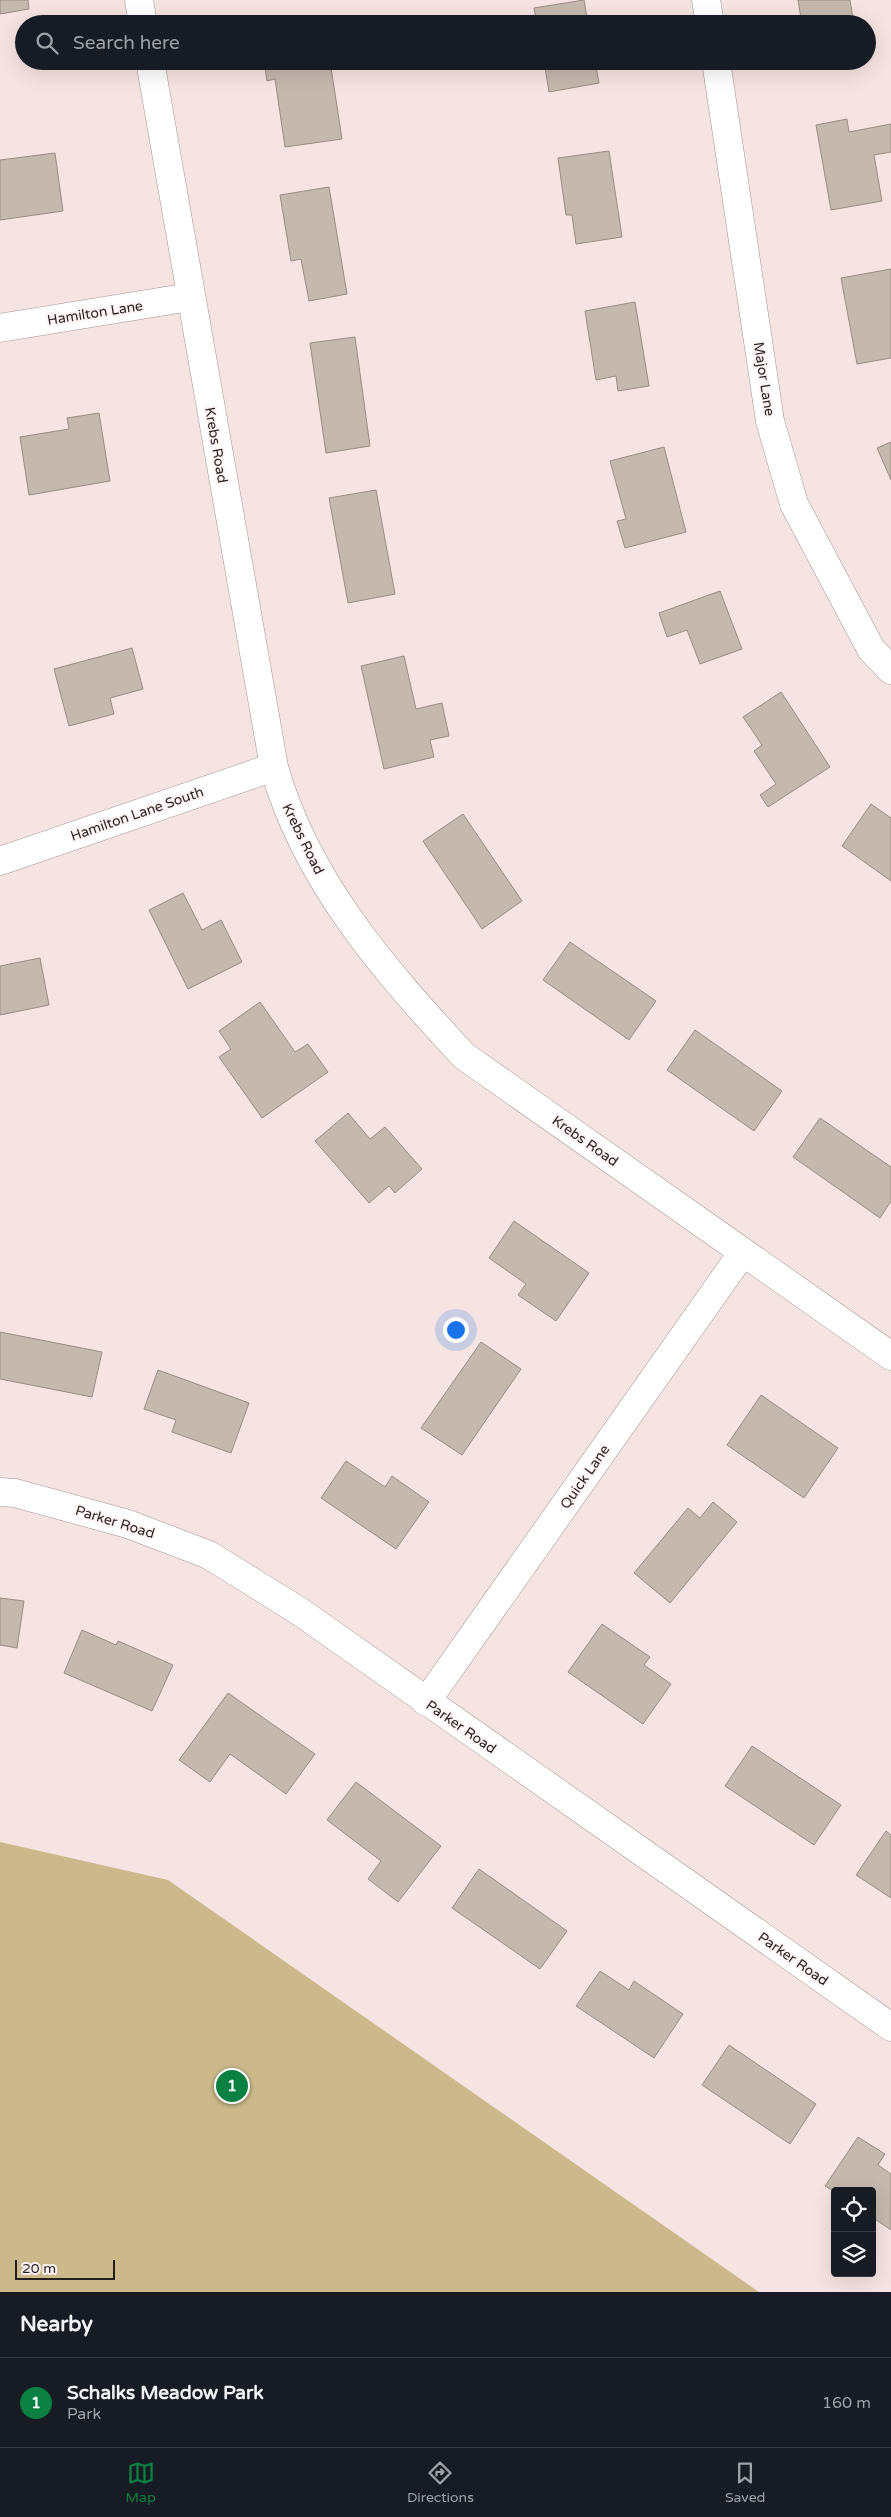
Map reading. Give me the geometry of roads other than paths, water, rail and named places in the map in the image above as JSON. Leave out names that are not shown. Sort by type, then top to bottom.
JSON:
[{"type":"street","points":[[139,0],[142,15]]},
{"type":"street","points":[[706,0],[708,15]]},
{"type":"street","name":"Krebs Road","points":[[152,70],[274,767],[281,792],[315,868],[358,932],[412,999],[464,1056],[891,1356]]},
{"type":"street","name":"Major Lane","points":[[717,70],[770,421],[788,485],[794,504],[871,649],[891,670]]},
{"type":"street","name":"Hamilton Lane","points":[[0,328],[190,297]]},
{"type":"street","name":"Hamilton Lane South","points":[[0,861],[274,767]]},
{"type":"street","name":"Quick Lane","points":[[426,1702],[743,1252]]},
{"type":"street","name":"Parker Road","points":[[0,1492],[15,1493],[128,1524],[209,1554],[299,1611],[891,2028]]},
{"type":"place","name":"Schalks Meadow Park","points":[[232,2086]]}]
